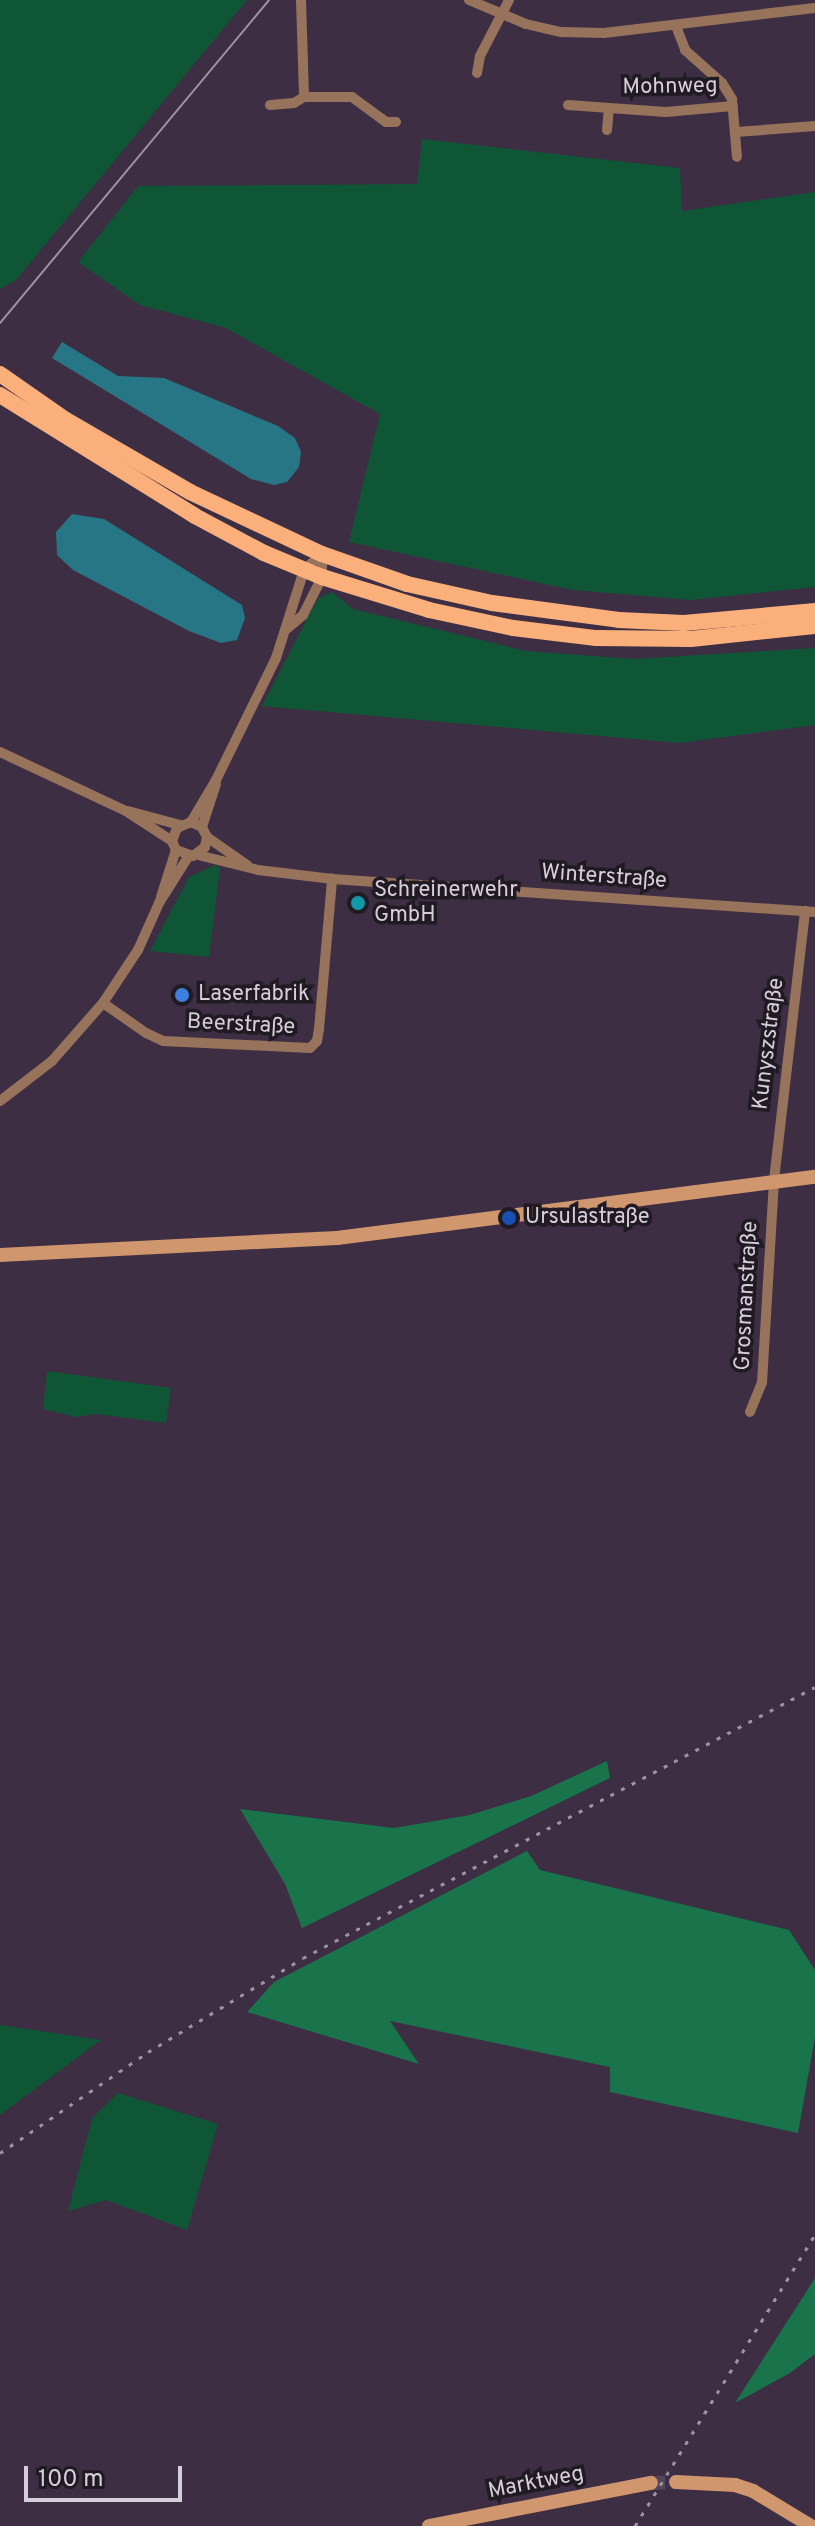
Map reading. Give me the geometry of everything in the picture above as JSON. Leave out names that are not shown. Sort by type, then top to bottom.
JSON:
[{"type":"main road","points":[[0,374],[66,420],[178,485],[322,554],[407,584],[560,615],[684,623],[746,620],[815,611]]},
{"type":"main road","points":[[0,395],[195,516],[304,570],[473,621],[553,634],[691,639],[815,626]]},
{"type":"street","points":[[301,0],[304,97]]},
{"type":"street","points":[[469,0],[500,15],[562,32],[604,33],[815,8]]},
{"type":"street","points":[[477,73],[480,56],[509,0]]},
{"type":"street","points":[[676,26],[685,50],[727,88],[733,106],[737,157]]},
{"type":"street","points":[[270,105],[294,103],[304,97],[352,97],[386,122],[396,122]]},
{"type":"street","name":"Mohnweg","points":[[568,105],[666,112],[733,106]]},
{"type":"street","name":"Mohnweg","points":[[607,130],[609,109]]},
{"type":"street","points":[[736,132],[815,126]]},
{"type":"street","points":[[0,1101],[52,1061],[103,1003],[138,950],[159,903],[174,846],[185,824],[216,780],[288,628],[289,610],[304,570],[322,554]]},
{"type":"street","points":[[288,628],[303,615],[322,577],[322,554]]},
{"type":"street","points":[[0,752],[126,811]]},
{"type":"street","points":[[159,903],[193,856],[205,847],[204,832],[216,780]]},
{"type":"street","name":"Winterstraße","points":[[126,811],[185,824],[204,832],[248,866]]},
{"type":"street","name":"Winterstraße","points":[[126,811],[193,856],[332,879],[810,912]]},
{"type":"street","name":"Beerstraße","points":[[103,1003],[163,1041],[310,1048],[317,1041],[319,1029],[332,879]]},
{"type":"street","name":"Kunyszstraße","points":[[774,1180],[810,912]]},
{"type":"street","points":[[0,1255],[337,1238],[815,1177]]},
{"type":"street","name":"Grosmanstraße","points":[[750,1412],[762,1383],[774,1180]]},
{"type":"street","points":[[676,2482],[744,2488],[811,2526]]},
{"type":"street","name":"Marktweg","points":[[429,2526],[651,2483]]},
{"type":"green space","points":[[0,0],[247,0],[16,280],[0,289]]},
{"type":"green space","points":[[422,139],[680,168],[682,211],[815,192],[815,587],[691,600],[573,590],[349,542],[380,414],[226,328],[140,305],[78,262],[138,186],[417,184]]},
{"type":"green space","points":[[332,592],[353,609],[526,651],[634,659],[815,648],[815,725],[679,743],[262,706],[311,611],[319,598]]},
{"type":"green space","points":[[215,865],[220,868],[209,957],[150,951],[189,877]]},
{"type":"green space","points":[[47,1371],[171,1388],[166,1423],[96,1414],[76,1417],[43,1409]]},
{"type":"green space","points":[[607,1761],[610,1778],[302,1928],[285,1884],[240,1809],[394,1828],[470,1815],[531,1796]]},
{"type":"green space","points":[[527,1851],[540,1870],[789,1930],[815,1970],[815,2037],[798,2133],[610,2092],[610,2067],[390,2021],[419,2064],[247,2012],[274,1982]]},
{"type":"green space","points":[[0,2025],[101,2040],[0,2115]]},
{"type":"green space","points":[[118,2093],[218,2124],[187,2230],[106,2200],[68,2211],[92,2118]]},
{"type":"green space","points":[[815,2278],[815,2354],[790,2373],[735,2403]]},
{"type":"water","points":[[62,342],[118,376],[164,378],[278,426],[295,438],[301,452],[299,467],[287,482],[274,485],[251,479],[52,358]]},
{"type":"water","points":[[72,514],[104,519],[242,605],[245,618],[237,640],[221,643],[189,631],[73,570],[57,555],[56,532]]},
{"type":"tunnel","points":[[651,2483],[676,2482]]},
{"type":"tram line","points":[[0,323],[269,0]]},
{"type":"railway","points":[[0,2153],[148,2052],[303,1958],[815,1687]]},
{"type":"railway","points":[[635,2526],[815,2235]]},
{"type":"place","name":"Schreinerwehr GmbH","points":[[358,903]]},
{"type":"place","name":"Laserfabrik","points":[[182,995]]},
{"type":"place","name":"Ursulastraße","points":[[509,1218]]}]
